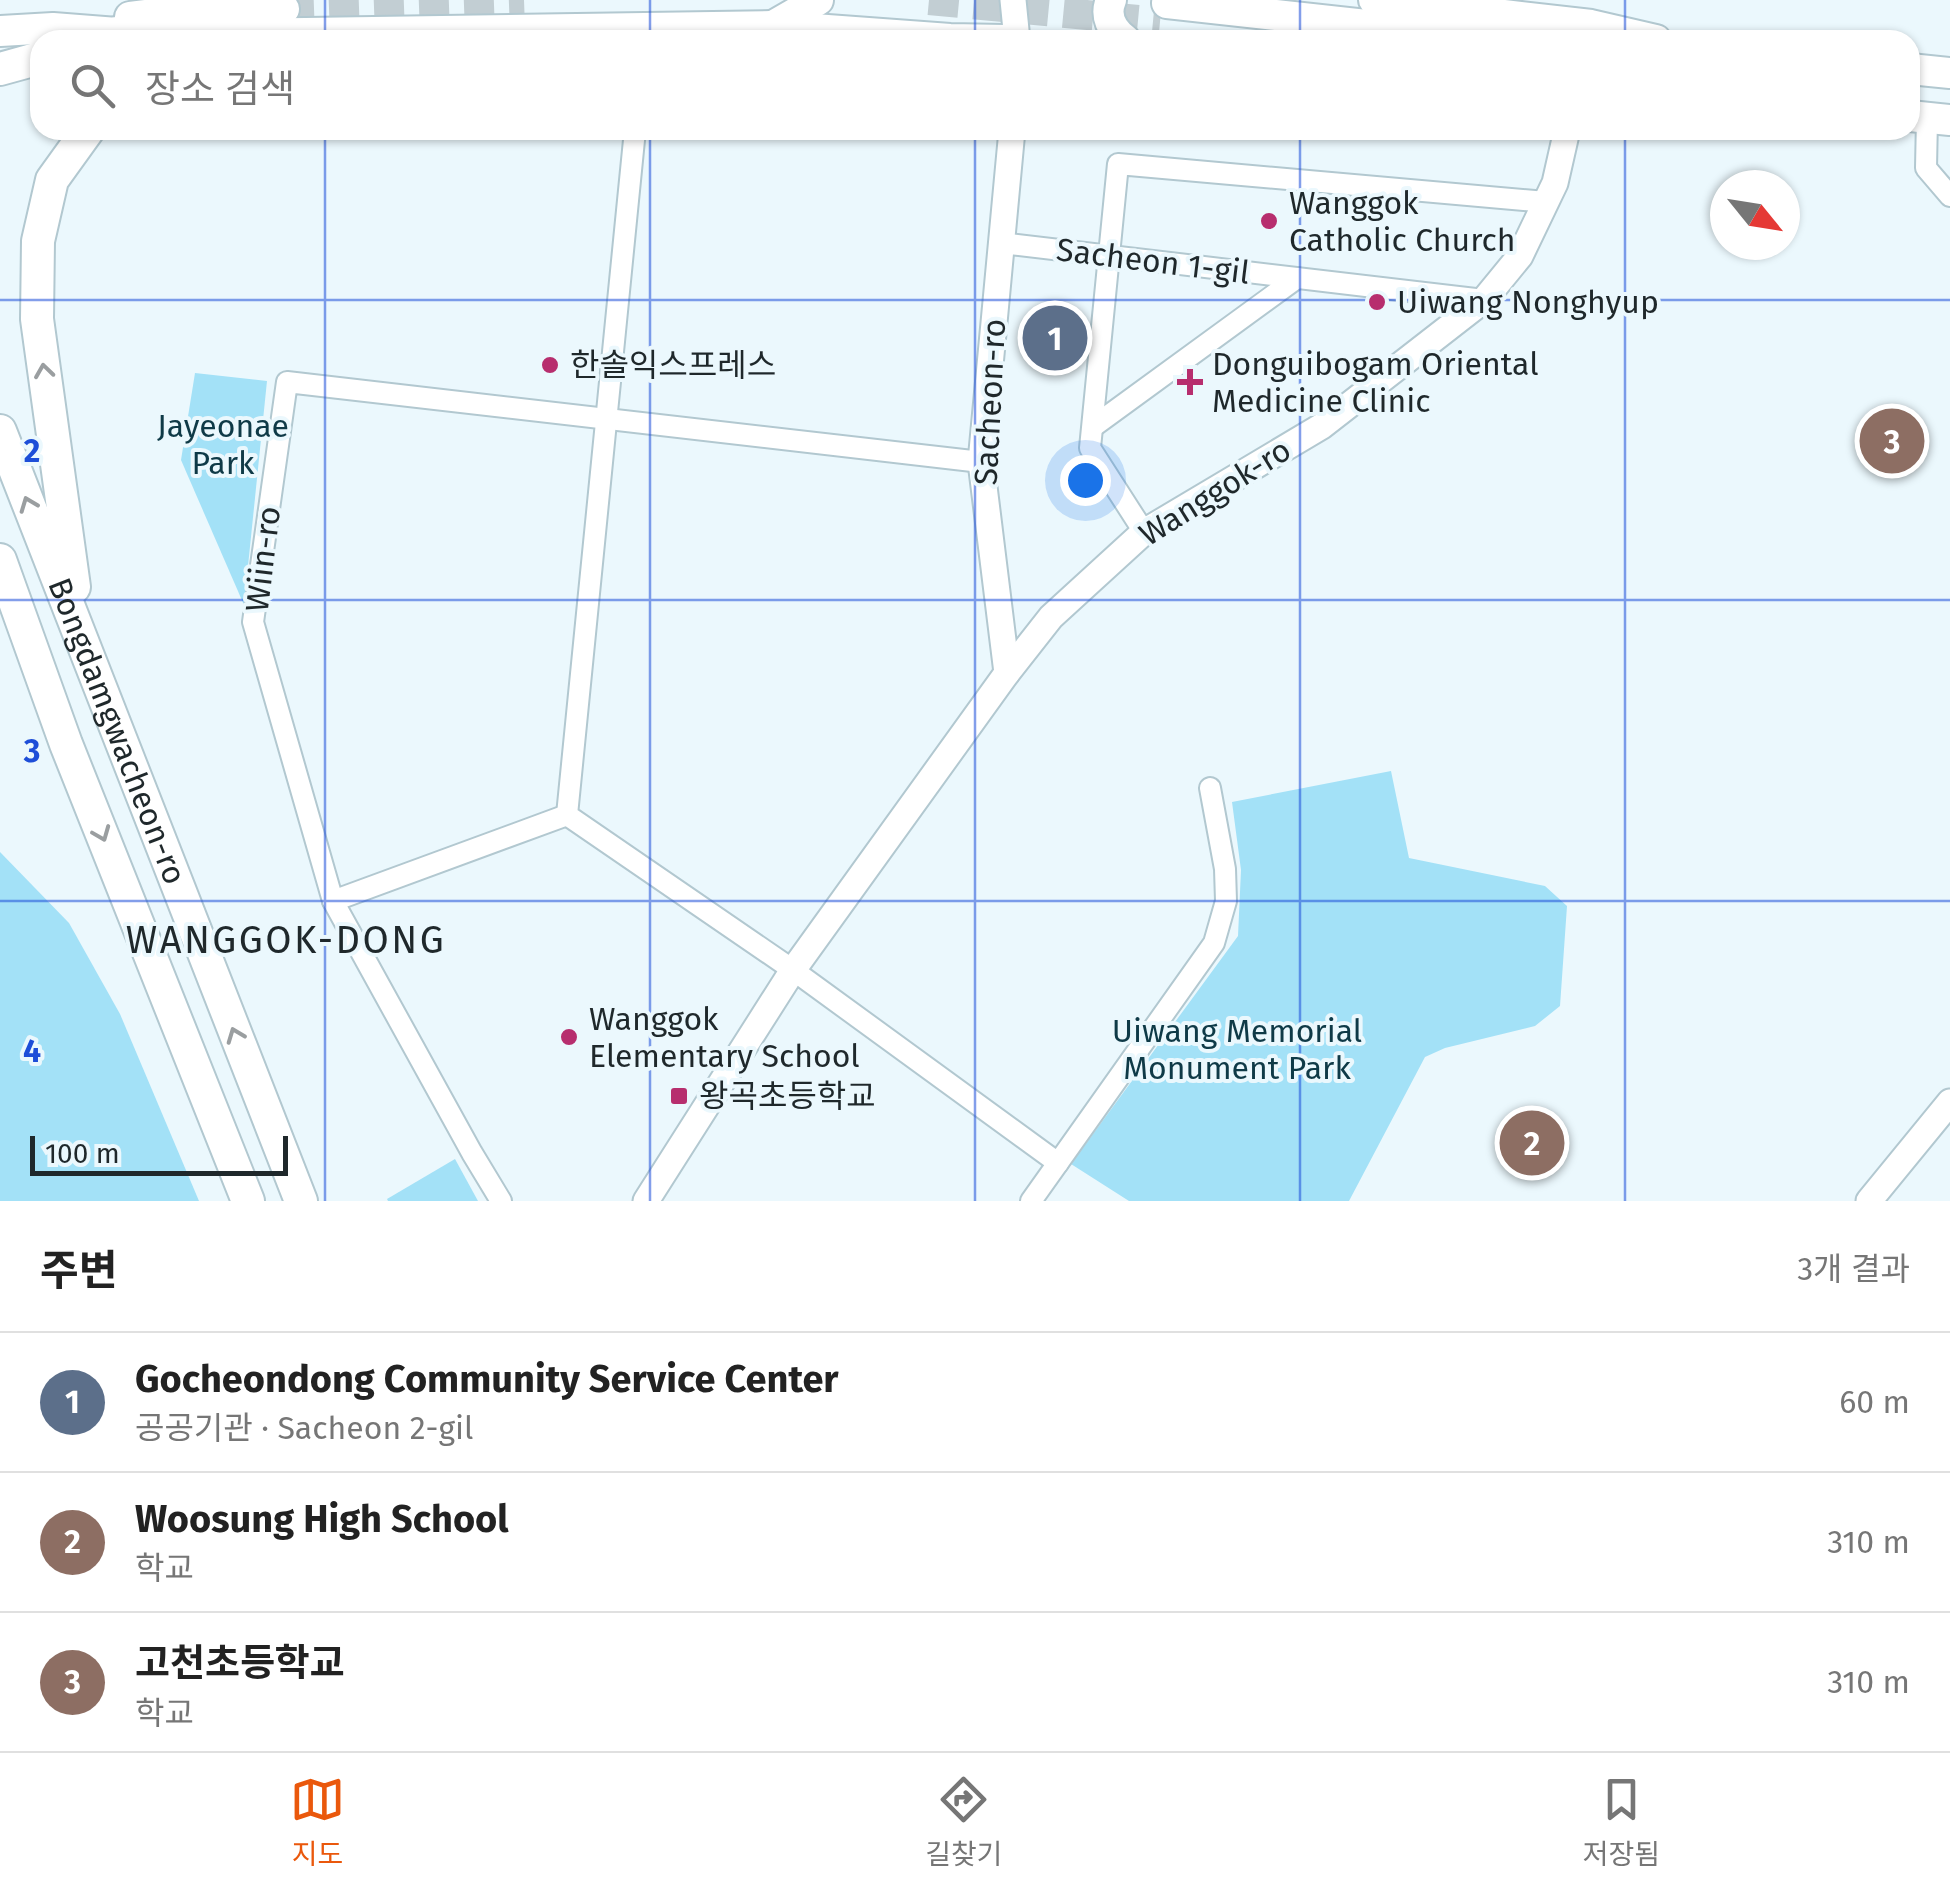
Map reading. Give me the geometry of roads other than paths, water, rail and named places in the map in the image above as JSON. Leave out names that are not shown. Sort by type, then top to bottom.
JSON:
[{"type":"highway","points":[[0,70],[30,52]]},
{"type":"highway","points":[[81,140],[52,180],[38,241],[37,319],[81,641]]},
{"type":"highway","points":[[0,408],[13,464]]},
{"type":"highway","name":"Bongdamgwacheon-ro","points":[[0,432],[296,1188]]},
{"type":"highway","name":"Bongdamgwacheon-ro","points":[[0,560],[66,744],[248,1201]]},
{"type":"highway","points":[[0,608],[66,744]]},
{"type":"main road","points":[[773,26],[818,0]]},
{"type":"main road","points":[[1112,0],[1108,18],[1114,30]]},
{"type":"main road","points":[[1374,0],[1468,5],[1613,30]]},
{"type":"main road","points":[[98,30],[169,12],[284,8]]},
{"type":"main road","points":[[1265,30],[1164,12],[1382,30]]},
{"type":"main road","points":[[574,30],[773,26],[827,30]]},
{"type":"main road","points":[[0,32],[30,39]]},
{"type":"main road","points":[[1920,69],[1950,72]]},
{"type":"street","points":[[1013,0],[1016,30]]},
{"type":"street","points":[[1929,118],[1926,168],[1950,196]]},
{"type":"street","points":[[567,815],[634,140]]},
{"type":"street","name":"Sacheon-ro","points":[[1007,673],[981,462],[1011,140]]},
{"type":"street","name":"Wanggok-ro","points":[[646,1201],[793,970],[1051,617],[1144,532],[1322,426],[1484,300],[1520,256],[1555,184],[1565,140]]},
{"type":"street","points":[[1144,532],[1090,448],[1118,164],[1546,202]]},
{"type":"street","name":"Sacheon 1-gil","points":[[1001,243],[1484,300]]},
{"type":"street","points":[[1094,426],[1297,278]]},
{"type":"street","name":"Wiin-ro","points":[[501,1201],[333,901],[253,622],[287,382],[981,462]]},
{"type":"street","points":[[1031,1201],[1214,943],[1226,901],[1226,869],[1210,788]]},
{"type":"street","points":[[333,901],[567,815]]},
{"type":"street","points":[[567,815],[793,970],[1058,1163]]},
{"type":"street","points":[[1869,1201],[1950,1102]]},
{"type":"tunnel","points":[[284,9],[524,0]]},
{"type":"tunnel","points":[[929,0],[1160,22]]},
{"type":"place","name":"Wanggok Catholic Church","points":[[1269,221]]},
{"type":"place","name":"Uiwang Nonghyup","points":[[1377,302]]},
{"type":"place","name":"Gocheondong Community Service Center","points":[[1055,338]]},
{"type":"place","name":"한솔익스프레스","points":[[550,365]]},
{"type":"place","name":"Donguibogam Oriental Medicine Clinic","points":[[1190,382]]},
{"type":"place","name":"고천초등학교","points":[[1892,441]]},
{"type":"place","name":"Wanggok Elementary School","points":[[569,1037]]},
{"type":"place","name":"왕곡초등학교","points":[[679,1096]]},
{"type":"place","name":"Woosung High School","points":[[1532,1143]]},
{"type":"district","name":"WANGGOK-DONG","points":[[286,940]]},
{"type":"park label","name":"Jayeonae Park","points":[[223,444]]},
{"type":"park label","name":"Uiwang Memorial Monument Park","points":[[1237,1050]]}]
